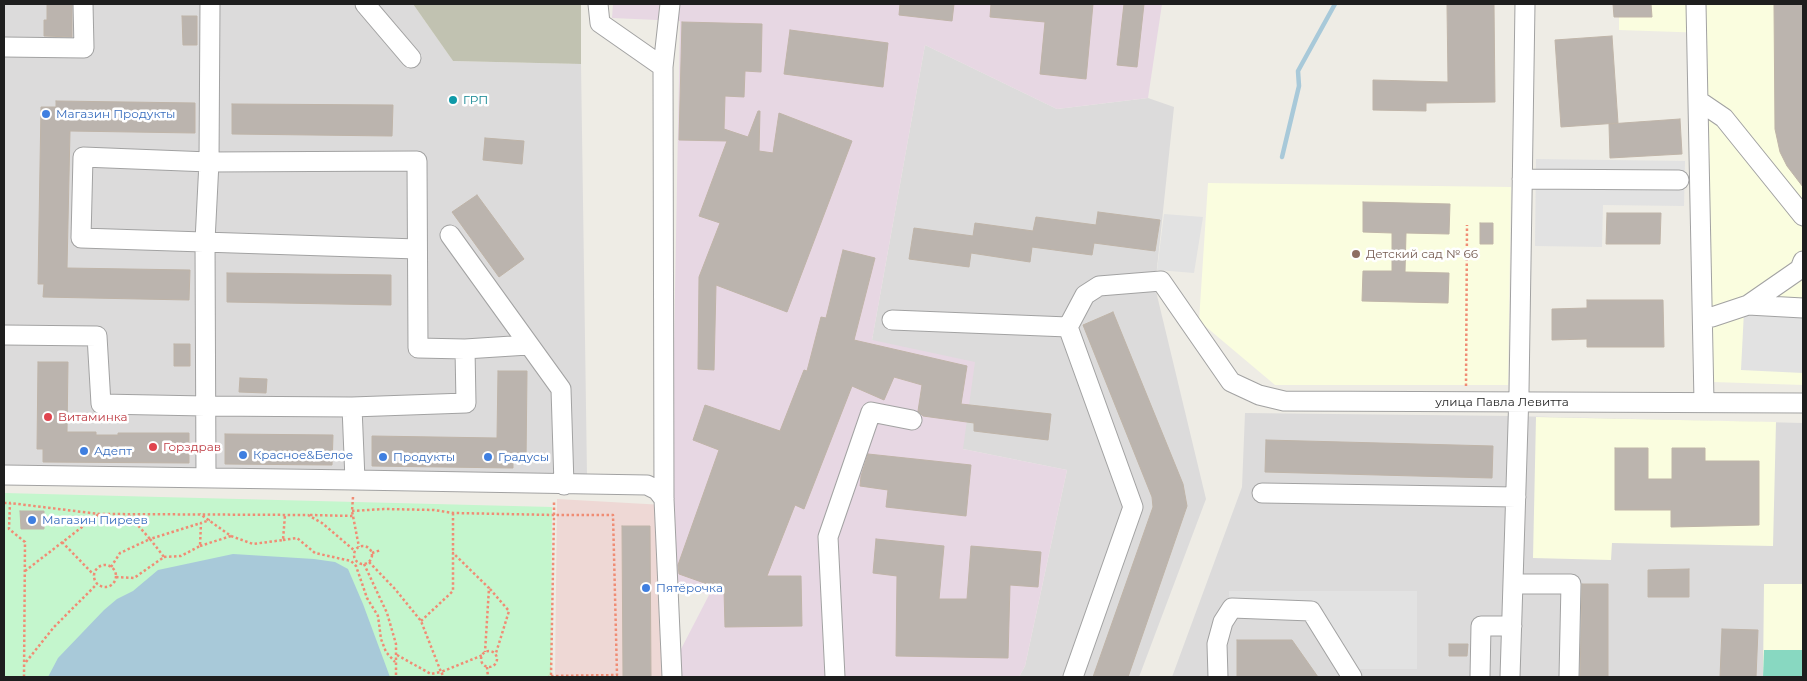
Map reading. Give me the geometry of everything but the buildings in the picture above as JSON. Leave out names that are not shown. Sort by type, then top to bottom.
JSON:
[{"type":"street","points":[[4,47],[84,48],[83,4]]},
{"type":"street","points":[[206,478],[205,241],[209,162],[210,4]]},
{"type":"street","points":[[365,4],[411,58]]},
{"type":"street","points":[[598,4],[600,23],[663,67]]},
{"type":"street","points":[[670,4],[663,67],[664,499],[672,677]]},
{"type":"street","points":[[1510,677],[1516,497],[1525,4]]},
{"type":"street","points":[[1696,4],[1704,402]]},
{"type":"street","points":[[1699,101],[1724,118],[1803,216]]},
{"type":"street","points":[[417,249],[81,238],[83,157],[209,162],[417,161],[418,348],[465,349],[528,345]]},
{"type":"street","points":[[1522,179],[1679,180]]},
{"type":"street","points":[[450,235],[561,389],[560,485]]},
{"type":"street","points":[[1702,318],[1712,317],[1748,305],[1800,269],[1803,261]]},
{"type":"street","name":"улица Павла Левитта","points":[[1068,327],[1085,295],[1100,286],[1161,281],[1231,382],[1259,395],[1284,401],[1803,403]]},
{"type":"street","points":[[1748,305],[1803,308]]},
{"type":"street","points":[[892,320],[1068,327],[1134,507],[1073,677]]},
{"type":"street","points":[[4,334],[97,336],[101,404],[352,407],[466,403],[465,349]]},
{"type":"street","points":[[352,407],[355,480]]},
{"type":"street","points":[[835,677],[828,538],[871,412],[912,420]]},
{"type":"street","points":[[4,476],[647,485],[657,490],[664,499]]},
{"type":"street","points":[[1262,493],[1516,497]]},
{"type":"street","points":[[1513,584],[1571,584],[1569,677]]},
{"type":"street","points":[[1218,677],[1217,644],[1223,622],[1232,608],[1311,611],[1352,677]]},
{"type":"street","points":[[1480,677],[1481,626],[1512,626]]},
{"type":"path","points":[[1466,392],[1467,225]]},
{"type":"path","points":[[355,480],[352,511],[359,547]]},
{"type":"path","points":[[352,511],[384,509],[434,510],[453,513],[554,515],[613,516],[617,675],[550,676],[554,515],[560,485]]},
{"type":"path","points":[[4,503],[99,514],[353,516]]},
{"type":"path","points":[[10,503],[10,529],[25,542],[24,677]]},
{"type":"path","points":[[421,621],[454,591],[453,513]]},
{"type":"path","points":[[25,571],[99,514]]},
{"type":"path","points":[[128,514],[164,557]]},
{"type":"path","points":[[200,514],[231,536],[253,544],[298,538],[315,552],[333,555],[355,563],[364,564],[370,562]]},
{"type":"path","points":[[283,540],[285,515]]},
{"type":"path","points":[[308,515],[322,523],[355,551]]},
{"type":"path","points":[[111,567],[120,553],[150,539],[210,520]]},
{"type":"path","points":[[200,546],[201,523]]},
{"type":"path","points":[[116,577],[134,578],[164,557],[181,556],[200,546],[231,536]]},
{"type":"path","points":[[62,542],[94,575],[97,584]]},
{"type":"path","points":[[372,553],[364,546],[359,547],[354,554],[355,563],[367,598],[378,616],[381,639],[386,652],[395,662]]},
{"type":"path","points":[[372,553],[381,550]]},
{"type":"path","points":[[370,562],[372,553]]},
{"type":"path","points":[[453,553],[489,588],[509,611],[496,653],[497,661],[494,665],[488,667]]},
{"type":"path","points":[[370,562],[421,621],[444,677]]},
{"type":"path","points":[[364,564],[387,613],[396,644],[396,677]]},
{"type":"path","points":[[94,575],[98,567],[102,565],[111,567],[114,570],[116,577],[110,586],[106,587],[97,584]]},
{"type":"path","points":[[25,664],[54,627],[97,584]]},
{"type":"path","points":[[488,667],[482,662],[489,588]]},
{"type":"path","points":[[397,654],[430,674],[441,672],[484,653],[493,651],[496,653]]},
{"type":"path","points":[[488,667],[488,677]]},
{"type":"shaded area","points":[[4,4],[413,4],[453,61],[581,64],[587,476],[4,466]]},
{"type":"shaded area","points":[[413,4],[581,4],[581,64],[453,61]]},
{"type":"shaded area","points":[[613,4],[1162,4],[1148,98],[1057,109],[925,45],[872,340],[975,362],[963,449],[1067,470],[1025,666],[1019,677],[680,677],[679,653],[709,595],[673,582],[673,399],[680,21],[612,18]]},
{"type":"shaded area","points":[[1619,4],[1803,4],[1803,385],[1713,382],[1707,33],[1619,30]]},
{"type":"shaded area","points":[[925,45],[1057,109],[1148,98],[1174,107],[1155,287],[1206,499],[1139,677],[1019,677],[1025,666],[1067,470],[963,449],[872,340]]},
{"type":"shaded area","points":[[1536,159],[1685,161],[1684,206],[1603,205],[1602,247],[1535,246]]},
{"type":"shaded area","name":"Детский сад № 66","points":[[1208,183],[1511,187],[1508,385],[1275,385],[1199,321]]},
{"type":"shaded area","points":[[1164,214],[1203,217],[1194,273],[1157,270]]},
{"type":"shaded area","points":[[1744,311],[1803,315],[1803,373],[1741,370]]},
{"type":"shaded area","points":[[1245,413],[1511,416],[1803,423],[1803,677],[1172,677],[1242,487]]},
{"type":"shaded area","points":[[1536,417],[1776,422],[1773,546],[1612,543],[1611,560],[1533,558]]},
{"type":"shaded area","points":[[557,499],[664,505],[669,677],[555,677]]},
{"type":"shaded area","points":[[1764,584],[1803,584],[1803,677],[1763,677]]},
{"type":"shaded area","points":[[1229,591],[1417,591],[1417,669],[1355,669],[1321,606],[1229,606]]},
{"type":"green space","points":[[4,493],[552,507],[551,677],[4,677]]},
{"type":"green space","points":[[1764,650],[1803,650],[1803,677],[1763,677]]},
{"type":"water","points":[[233,554],[314,559],[335,562],[348,569],[390,677],[48,677],[58,658],[104,610],[117,599],[133,591],[158,570]]},
{"type":"waterway","points":[[1282,157],[1299,86],[1298,71],[1335,4]]},
{"type":"place","name":"ГРП","points":[[453,100]]},
{"type":"place","name":"Магазин Продукты","points":[[46,114]]},
{"type":"place","name":"Детский сад № 66","points":[[1356,254]]},
{"type":"place","name":"Витаминка","points":[[48,417]]},
{"type":"place","name":"Горздрав","points":[[153,447]]},
{"type":"place","name":"Адепт","points":[[84,451]]},
{"type":"place","name":"Красное&Белое","points":[[243,455]]},
{"type":"place","name":"Продукты","points":[[383,457]]},
{"type":"place","name":"Градусы","points":[[488,457]]},
{"type":"place","name":"Магазин Пиреев","points":[[32,520]]},
{"type":"place","name":"Пятёрочка","points":[[646,588]]}]
